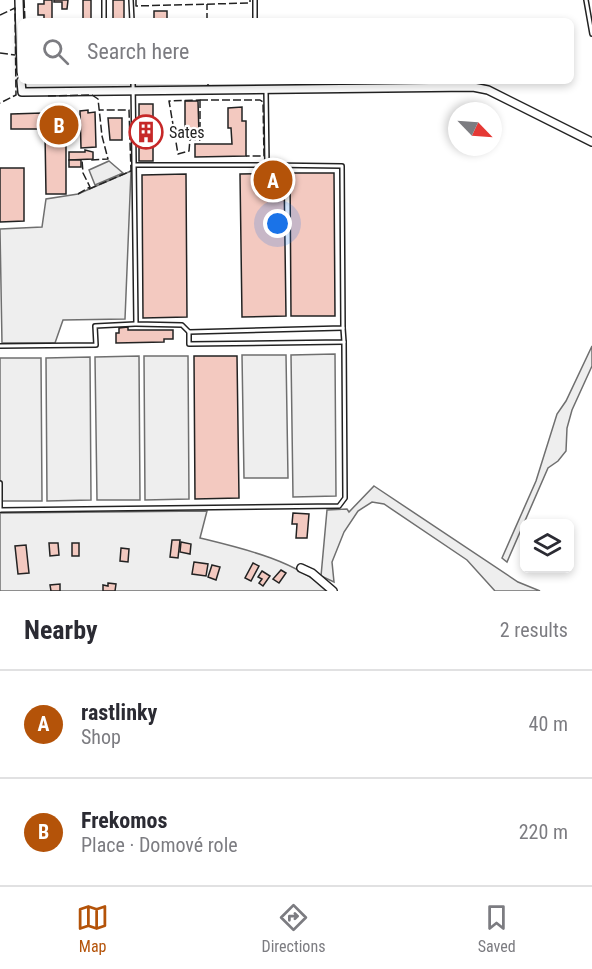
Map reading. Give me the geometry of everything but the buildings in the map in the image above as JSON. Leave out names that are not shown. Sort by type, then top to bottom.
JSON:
[{"type":"street","points":[[19,0],[20,18]]},
{"type":"street","points":[[20,84],[19,91],[481,88],[592,142]]},
{"type":"street","points":[[301,568],[312,573],[333,591]]},
{"type":"lane","points":[[104,0],[104,18]]},
{"type":"lane","points":[[131,0],[132,18]]},
{"type":"lane","points":[[255,0],[255,18]]},
{"type":"lane","points":[[586,0],[592,34]]},
{"type":"lane","points":[[133,84],[136,324]]},
{"type":"lane","points":[[255,84],[255,89]]},
{"type":"lane","points":[[266,89],[267,165]]},
{"type":"lane","points":[[0,483],[0,510],[339,506],[345,498],[342,166],[135,165]]},
{"type":"lane","points":[[0,346],[96,345],[95,326],[136,324],[182,325],[189,332],[189,344],[344,342]]},
{"type":"lane","points":[[189,332],[343,328]]},
{"type":"shaded area","points":[[109,161],[123,173],[95,185],[89,170]]},
{"type":"shaded area","points":[[131,171],[125,319],[63,320],[55,343],[2,343],[0,229],[42,227],[46,199],[78,194]]},
{"type":"shaded area","points":[[592,346],[592,366],[572,410],[567,428],[566,451],[548,468],[526,519],[520,519],[520,532],[507,562],[502,558],[536,481],[557,414],[566,401]]},
{"type":"shaded area","points":[[335,354],[336,496],[293,497],[291,355]]},
{"type":"shaded area","points":[[242,355],[286,355],[288,478],[244,478]]},
{"type":"shaded area","points":[[139,356],[140,500],[97,500],[95,357]]},
{"type":"shaded area","points":[[144,356],[188,356],[189,499],[145,500]]},
{"type":"shaded area","points":[[90,357],[91,500],[47,501],[46,358]]},
{"type":"shaded area","points":[[0,358],[41,358],[42,501],[0,501]]},
{"type":"shaded area","points":[[374,486],[518,582],[540,591],[495,591],[467,560],[384,504],[372,502],[358,511],[344,532],[332,562],[334,582],[321,576],[327,510],[347,509],[349,512]]},
{"type":"shaded area","points":[[207,511],[200,538],[268,557],[300,571],[329,591],[0,591],[0,513]]},
{"type":"fence","points":[[24,0],[25,18]]},
{"type":"fence","points":[[136,0],[136,6],[250,3],[250,0]]},
{"type":"fence","points":[[207,4],[207,18]]},
{"type":"fence","points":[[0,15],[15,8],[16,95],[0,103]]},
{"type":"fence","points":[[0,53],[15,55]]},
{"type":"fence","points":[[48,96],[92,95],[98,99],[102,136],[108,159],[91,160]]},
{"type":"fence","points":[[200,100],[200,140],[190,139],[189,151],[178,154],[169,101],[200,100]]},
{"type":"fence","points":[[200,100],[260,100],[263,102],[264,156],[246,156]]},
{"type":"fence","points":[[89,189],[131,171],[129,110],[99,110]]},
{"type":"fence","points":[[78,194],[90,187],[83,173],[82,160]]},
{"type":"place","name":"Frekomos","points":[[59,125]]},
{"type":"place","name":"Sates","points":[[146,132]]},
{"type":"place","name":"rastlinky","points":[[273,180]]}]
